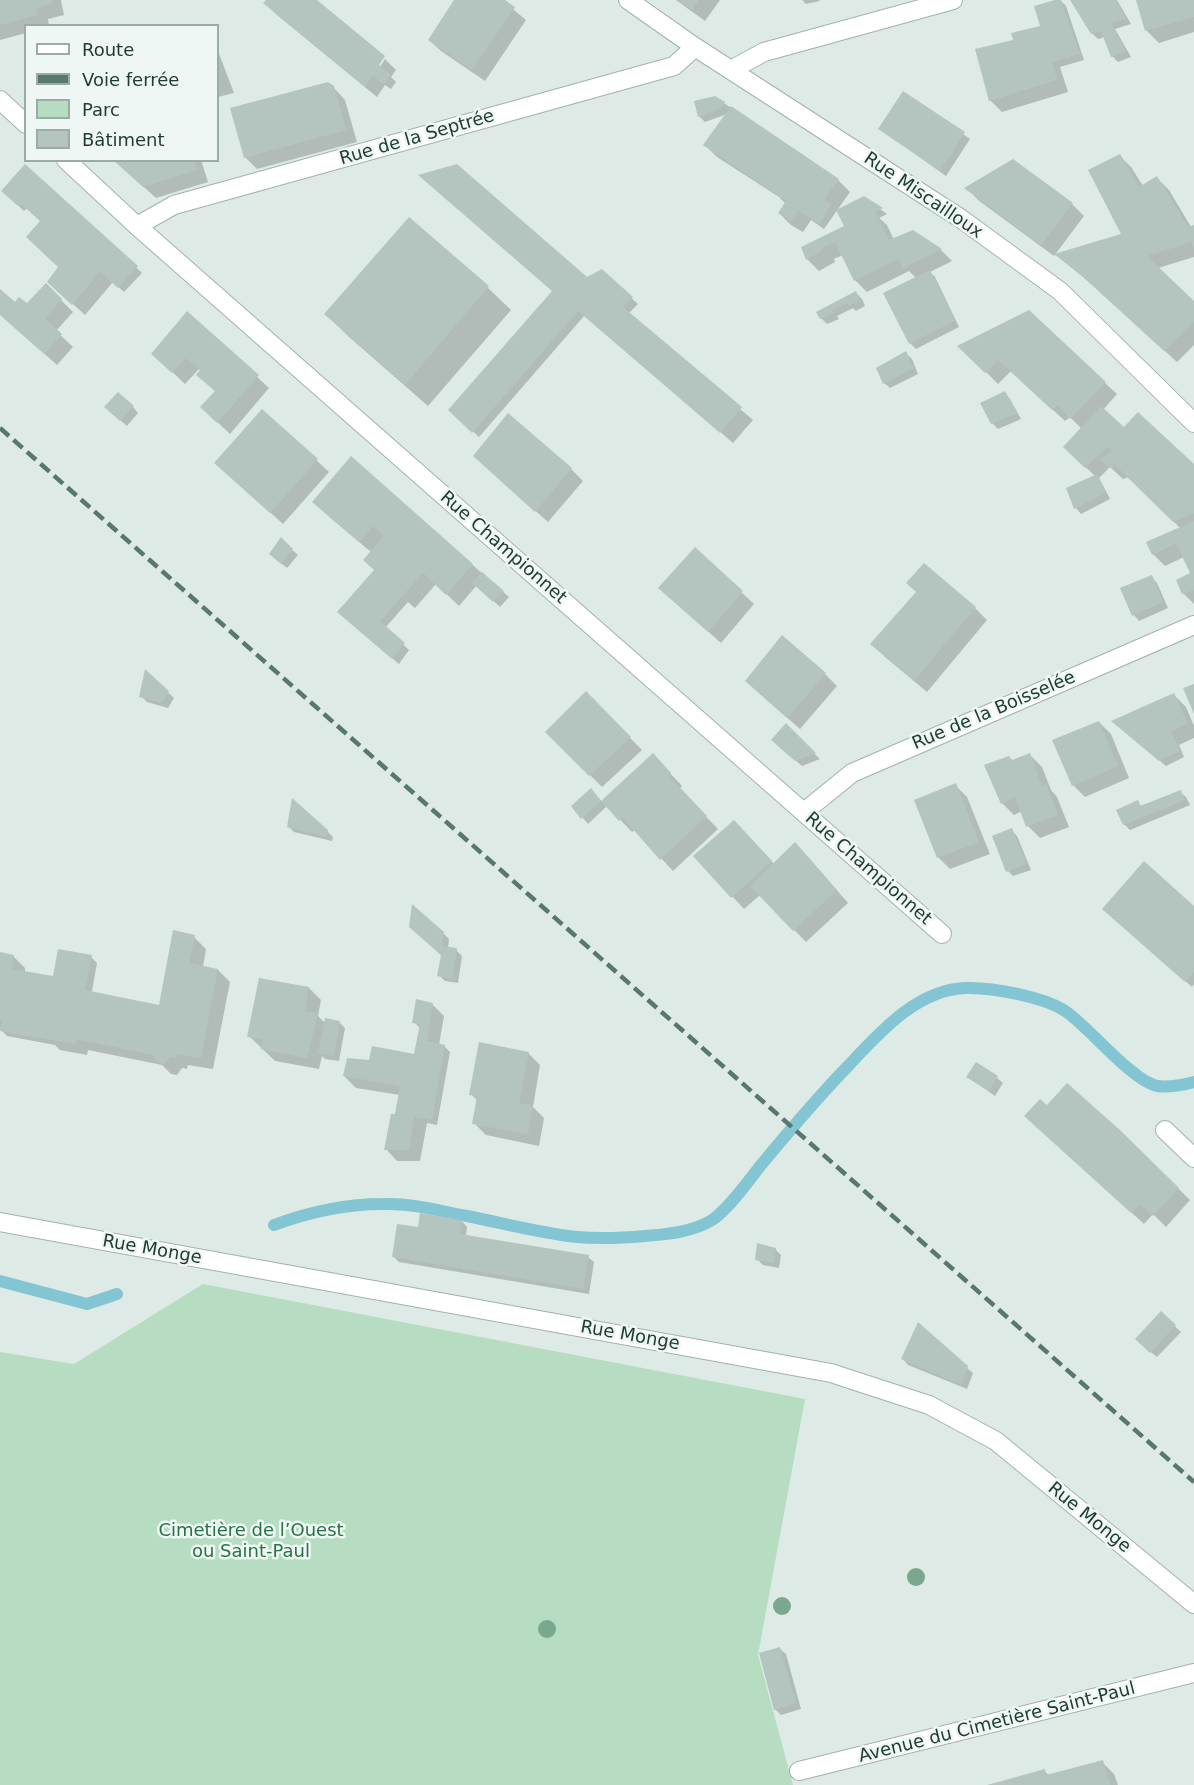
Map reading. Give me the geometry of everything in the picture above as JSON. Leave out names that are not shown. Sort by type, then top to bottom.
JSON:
[{"type":"street","name":"Rue Miscailloux","points":[[628,0],[695,47],[960,218],[1060,291],[1194,423]]},
{"type":"street","points":[[731,70],[764,52],[953,0]]},
{"type":"street","name":"Rue de la Septrée","points":[[137,226],[174,205],[674,66],[695,47]]},
{"type":"street","points":[[0,100],[24,122]]},
{"type":"street","name":"Rue Championnet","points":[[68,162],[137,226],[942,934]]},
{"type":"street","name":"Rue de la Boisselée","points":[[804,812],[852,773],[1194,625]]},
{"type":"street","points":[[1165,1130],[1194,1158]]},
{"type":"street","name":"Rue Monge","points":[[0,1222],[831,1373],[929,1405],[996,1441],[1194,1604]]},
{"type":"street","name":"Avenue du Cimetière Saint-Paul","points":[[799,1771],[1194,1673]]},
{"type":"green space","name":"Cimetière de l’Ouest ou Saint-Paul","points":[[203,1284],[805,1399],[758,1655],[793,1785],[0,1785],[0,1352],[74,1364]]},
{"type":"building","points":[[0,0],[53,0],[53,3],[36,8],[38,15],[0,25]]},
{"type":"building","points":[[266,0],[317,0],[385,56],[379,65],[391,75],[384,84],[372,75],[365,87],[263,3]]},
{"type":"building","points":[[454,0],[505,0],[515,7],[472,70],[428,40]]},
{"type":"building","points":[[679,0],[699,0],[692,10]]},
{"type":"building","points":[[1061,0],[1080,54],[1052,62],[1057,80],[989,101],[975,49],[1013,40],[1011,33],[1040,26],[1034,6]]},
{"type":"building","points":[[1070,0],[1116,0],[1127,19],[1111,23],[1126,52],[1111,57],[1101,31],[1091,34]]},
{"type":"building","points":[[1136,0],[1194,0],[1194,17],[1145,31]]},
{"type":"building","points":[[328,82],[334,86],[346,130],[244,158],[230,108]]},
{"type":"building","points":[[903,91],[965,132],[940,171],[878,129]]},
{"type":"building","points":[[715,96],[725,102],[720,109],[698,117],[694,101]]},
{"type":"building","points":[[731,106],[839,179],[824,200],[831,205],[819,224],[798,210],[791,221],[778,213],[786,201],[703,145]]},
{"type":"building","points":[[1120,154],[1139,187],[1157,176],[1188,227],[1194,225],[1194,249],[1191,242],[1147,256],[1194,301],[1194,322],[1164,351],[1082,276],[1054,254],[1121,234],[1088,170]]},
{"type":"building","points":[[1013,159],[1073,203],[1041,245],[964,188]]},
{"type":"building","points":[[115,162],[195,162],[197,170],[143,187]]},
{"type":"building","points":[[25,164],[138,266],[118,288],[100,272],[72,305],[47,282],[58,267],[26,237],[40,221],[20,203],[18,206],[1,191]]},
{"type":"building","points":[[457,164],[587,277],[602,269],[633,297],[623,307],[742,407],[720,433],[578,311],[472,433],[448,410],[552,291],[418,175]]},
{"type":"building","points":[[864,196],[883,208],[875,212],[889,240],[913,230],[942,249],[903,268],[898,259],[854,281],[835,242],[823,247],[823,250],[806,260],[801,247],[844,226],[836,210]]},
{"type":"building","points":[[409,217],[489,286],[405,385],[324,314]]},
{"type":"building","points":[[930,270],[955,321],[909,344],[883,293]]},
{"type":"building","points":[[46,283],[62,299],[45,319],[62,334],[44,354],[0,315],[0,289],[15,302],[19,297],[27,303]]},
{"type":"building","points":[[856,291],[860,300],[849,306],[847,303],[832,310],[834,313],[820,319],[816,312]]},
{"type":"building","points":[[1029,310],[1106,382],[1070,419],[1058,406],[1052,410],[998,360],[985,373],[957,346]]},
{"type":"building","points":[[187,311],[259,375],[217,423],[200,407],[215,391],[196,375],[200,370],[186,358],[172,373],[151,354]]},
{"type":"building","points":[[906,351],[914,368],[883,384],[876,368]]},
{"type":"building","points":[[1005,391],[1017,413],[991,424],[980,403]]},
{"type":"building","points":[[118,392],[134,406],[120,421],[104,407]]},
{"type":"building","points":[[1101,406],[1124,427],[1138,412],[1194,464],[1194,513],[1173,522],[1115,465],[1110,468],[1100,459],[1112,451],[1107,447],[1085,468],[1063,447]]},
{"type":"building","points":[[262,409],[318,459],[270,513],[214,463]]},
{"type":"building","points":[[508,413],[572,468],[535,512],[473,456]]},
{"type":"building","points":[[351,456],[473,564],[446,595],[423,573],[380,621],[405,643],[392,659],[337,612],[374,570],[363,560],[384,536],[373,526],[359,542],[312,502]]},
{"type":"building","points":[[1097,474],[1106,493],[1074,509],[1066,488]]},
{"type":"building","points":[[1194,521],[1194,590],[1182,594],[1176,580],[1190,573],[1176,543],[1152,555],[1146,542]]},
{"type":"building","points":[[281,537],[293,549],[281,564],[269,554]]},
{"type":"building","points":[[695,547],[743,591],[708,632],[658,588]]},
{"type":"building","points":[[924,563],[976,607],[914,681],[870,644],[916,592],[906,583]]},
{"type":"building","points":[[482,572],[504,591],[493,602],[472,583]]},
{"type":"building","points":[[1152,575],[1163,602],[1132,616],[1120,588]]},
{"type":"building","points":[[782,635],[826,673],[787,718],[745,681]]},
{"type":"building","points":[[145,669],[169,691],[162,703],[139,697]]},
{"type":"building","points":[[1194,684],[1194,714],[1183,688]]},
{"type":"building","points":[[586,691],[631,737],[589,776],[545,732]]},
{"type":"building","points":[[1174,693],[1188,724],[1171,731],[1180,751],[1159,761],[1111,721]]},
{"type":"building","points":[[1099,721],[1118,766],[1072,786],[1052,740]]},
{"type":"building","points":[[786,723],[816,753],[795,761],[771,740]]},
{"type":"building","points":[[653,753],[671,773],[669,776],[707,816],[660,860],[623,818],[619,821],[601,801]]},
{"type":"building","points":[[1030,753],[1042,786],[1046,783],[1058,815],[1026,827],[1015,797],[1001,804],[984,765],[1009,756],[1012,760]]},
{"type":"building","points":[[956,783],[979,842],[937,858],[914,800]]},
{"type":"building","points":[[591,788],[601,801],[581,819],[571,806]]},
{"type":"building","points":[[1181,790],[1185,800],[1123,825],[1116,810],[1138,800],[1140,806]]},
{"type":"building","points":[[292,798],[328,830],[327,837],[287,827]]},
{"type":"building","points":[[734,820],[772,861],[731,898],[693,856]]},
{"type":"building","points":[[1012,828],[1026,864],[1006,872],[992,836]]},
{"type":"building","points":[[795,842],[837,890],[793,931],[750,886]]},
{"type":"building","points":[[1144,861],[1194,906],[1194,972],[1185,982],[1102,909]]},
{"type":"building","points":[[412,904],[444,932],[442,946],[457,948],[452,979],[437,976],[441,955],[409,927]]},
{"type":"building","points":[[173,930],[195,935],[189,963],[218,969],[201,1058],[176,1054],[176,1058],[170,1057],[165,1064],[157,1062],[153,1055],[76,1039],[75,1044],[0,1031],[2,1021],[0,1021],[0,952],[14,955],[12,969],[53,976],[58,949],[92,955],[85,990],[159,1005]]},
{"type":"building","points":[[259,978],[309,987],[305,1011],[318,1013],[307,1058],[261,1049],[263,1039],[247,1037]]},
{"type":"building","points":[[416,999],[433,1003],[427,1041],[445,1045],[432,1120],[414,1117],[409,1150],[384,1150],[391,1114],[395,1114],[400,1086],[343,1076],[347,1058],[369,1060],[372,1046],[414,1054],[420,1024],[412,1023]]},
{"type":"building","points":[[325,1018],[340,1021],[334,1056],[318,1053]]},
{"type":"building","points":[[479,1042],[529,1052],[519,1103],[533,1105],[528,1134],[472,1124],[477,1096],[469,1095]]},
{"type":"building","points":[[976,1062],[998,1076],[989,1091],[966,1077]]},
{"type":"building","points":[[1067,1083],[1121,1131],[1179,1188],[1153,1216],[1140,1204],[1131,1213],[1024,1116],[1040,1099],[1047,1105]]},
{"type":"building","points":[[420,1213],[462,1220],[460,1234],[589,1255],[583,1289],[392,1257],[397,1224],[418,1227]]},
{"type":"building","points":[[757,1243],[776,1248],[774,1263],[755,1260]]},
{"type":"building","points":[[1161,1311],[1176,1325],[1150,1353],[1135,1339]]},
{"type":"building","points":[[918,1322],[968,1366],[961,1385],[901,1359]]},
{"type":"building","points":[[780,1647],[796,1703],[774,1710],[759,1653]]},
{"type":"building","points":[[1103,1760],[1110,1785],[987,1785],[1045,1769],[1046,1775]]},
{"type":"waterway","points":[[274,1225],[300,1216],[341,1207],[394,1204],[577,1237],[636,1237],[697,1227],[712,1220],[725,1209],[815,1101],[887,1027],[915,1005],[931,996],[965,988],[989,989],[1047,1002],[1068,1013],[1124,1065],[1147,1082],[1166,1087],[1194,1082]]},
{"type":"waterway","points":[[0,1281],[87,1304],[117,1294]]},
{"type":"railway","points":[[0,428],[1194,1482]]}]
